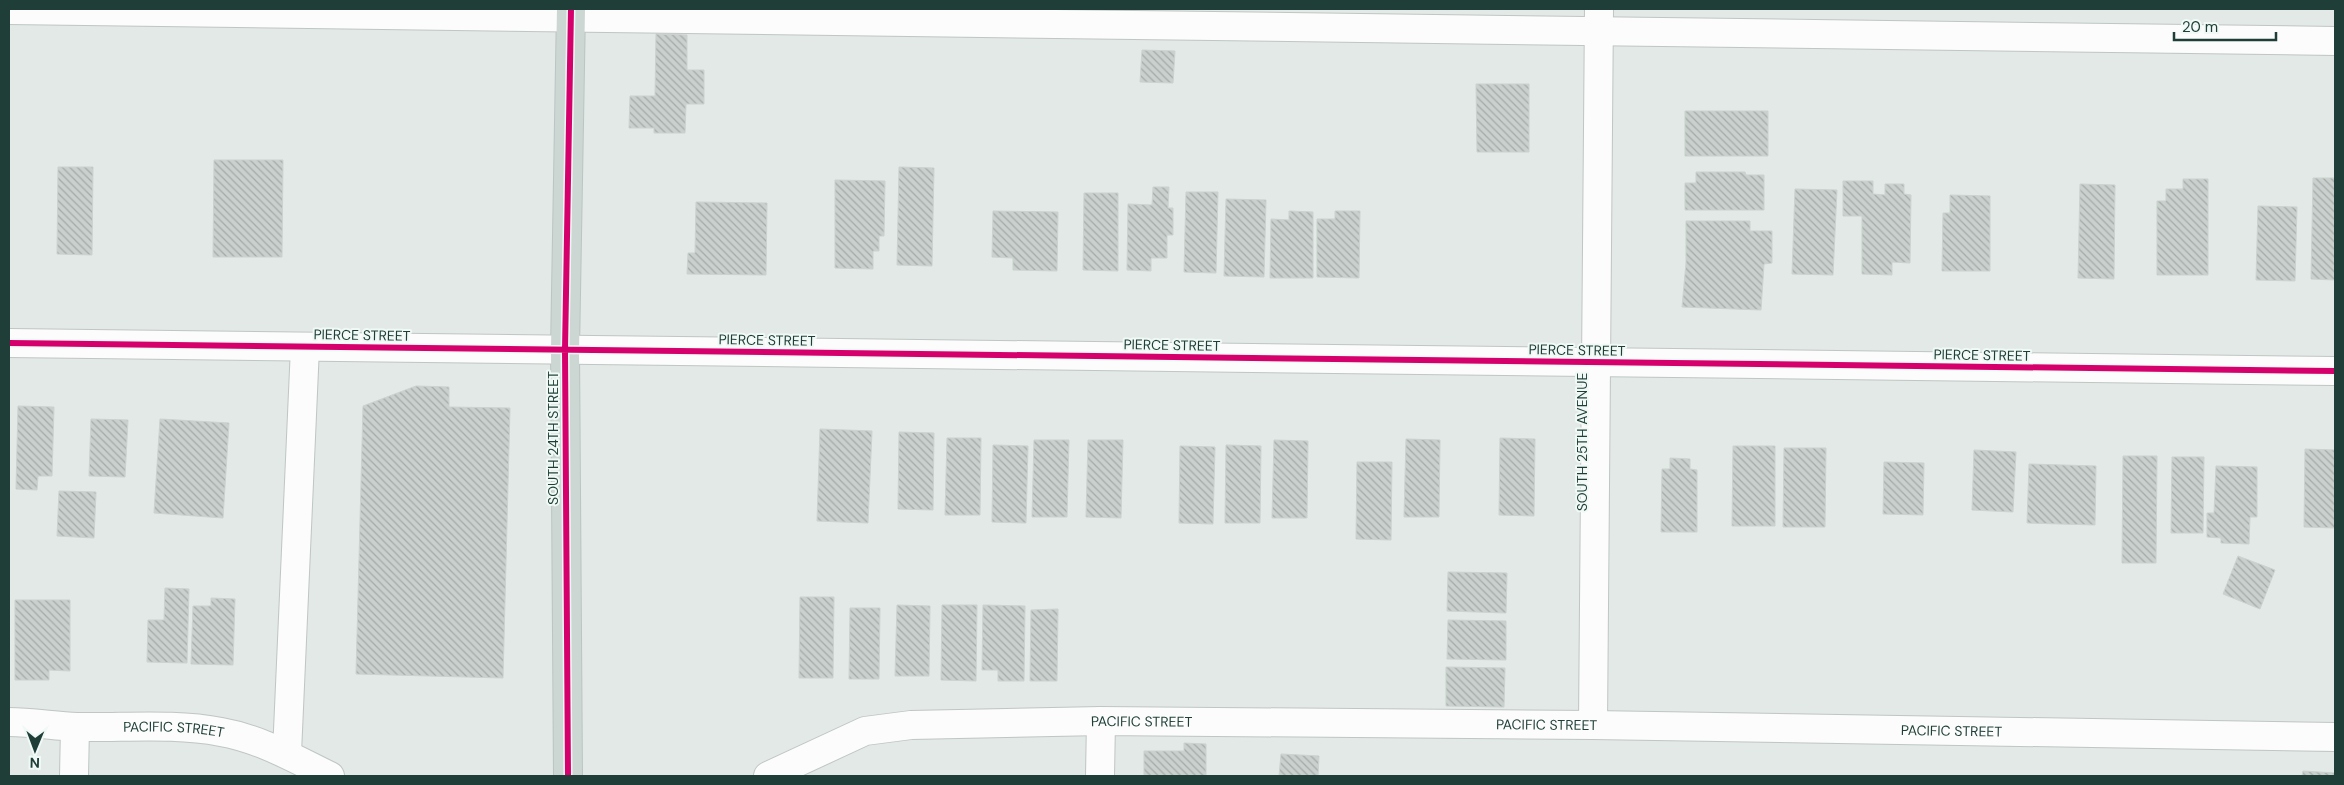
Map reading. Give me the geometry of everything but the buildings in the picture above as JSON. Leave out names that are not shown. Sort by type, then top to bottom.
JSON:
[{"type":"main road","name":"SOUTH 24TH STREET","points":[[568,776],[565,350],[571,13]]},
{"type":"street","points":[[9,10],[1598,19],[2335,41]]},
{"type":"street","name":"SOUTH 25TH AVENUE","points":[[1592,725],[1598,19]]},
{"type":"street","name":"PIERCE STREET","points":[[9,343],[2335,371]]},
{"type":"street","points":[[287,753],[305,347]]},
{"type":"street","points":[[1100,776],[1101,721]]},
{"type":"street","name":"PACIFIC STREET","points":[[768,776],[866,732],[911,725],[1101,721],[1592,725],[2335,736]]},
{"type":"street","name":"PACIFIC STREET","points":[[9,722],[75,727],[187,728],[222,732],[255,741],[287,753],[330,776]]},
{"type":"street","points":[[74,776],[75,727]]},
{"type":"cycle path","points":[[568,776],[565,350],[571,9]]},
{"type":"cycle path","points":[[9,343],[2335,371]]}]
